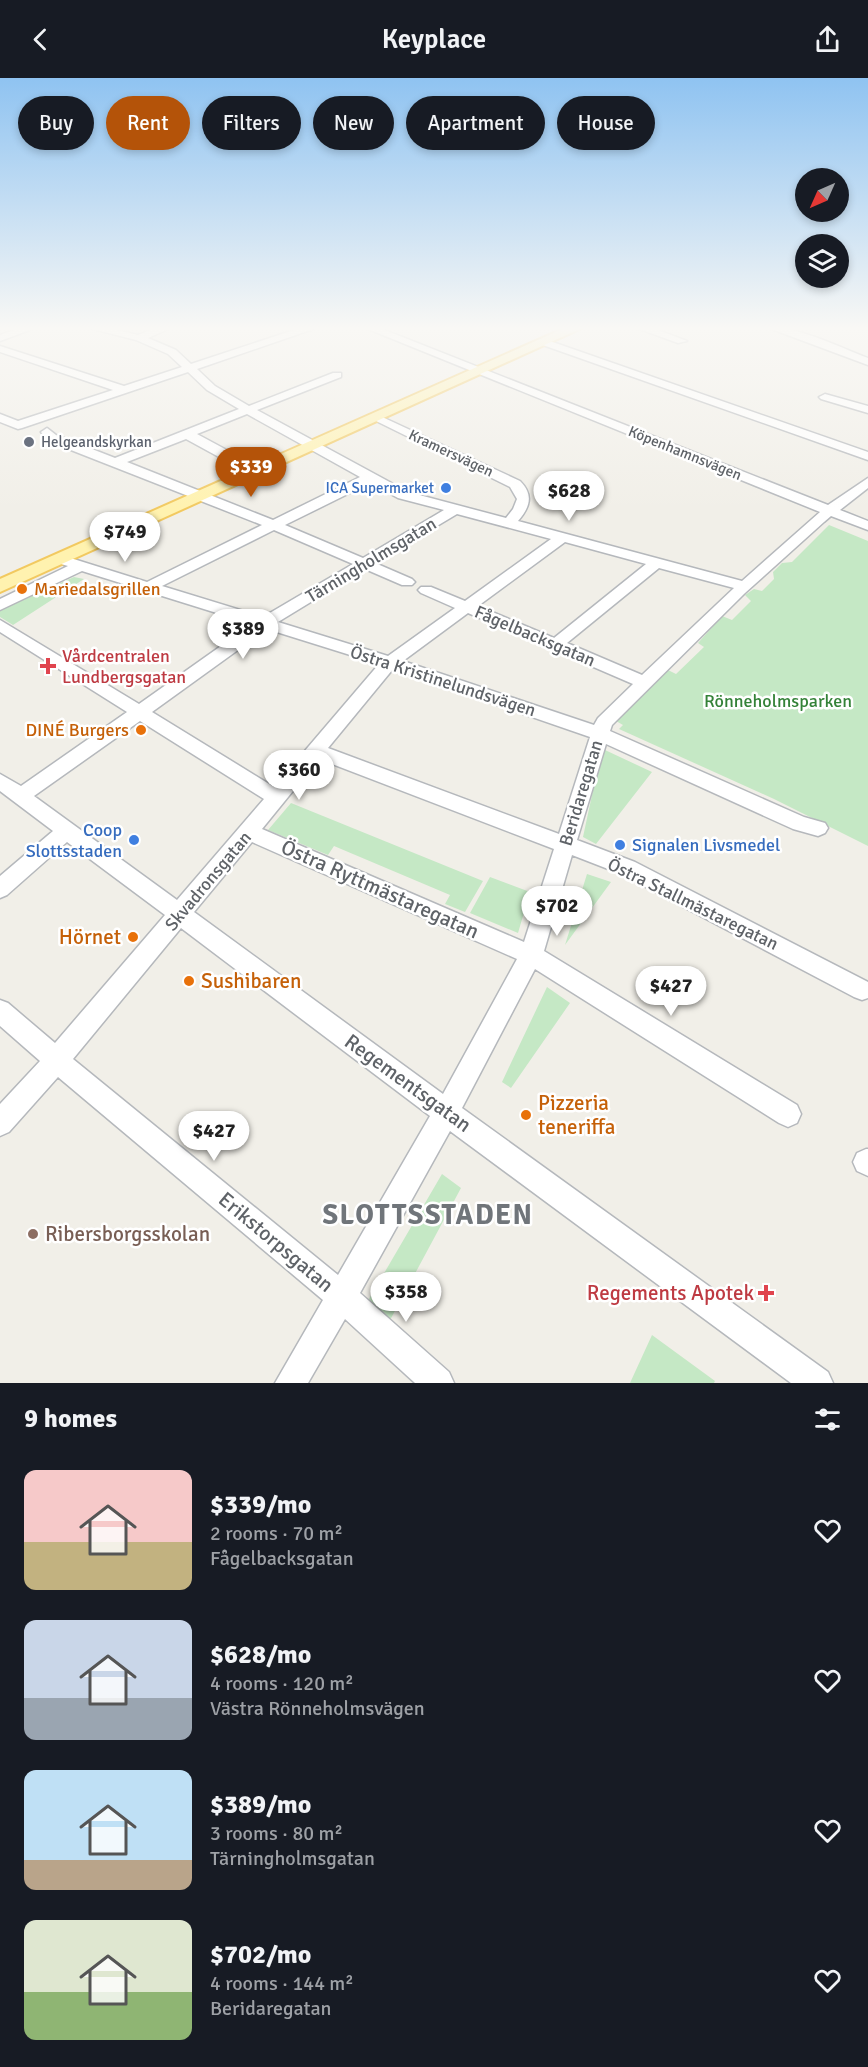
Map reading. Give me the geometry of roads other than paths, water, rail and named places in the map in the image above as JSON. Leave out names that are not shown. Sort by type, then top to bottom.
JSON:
[{"type":"main road","points":[[0,586],[444,388]]},
{"type":"street","points":[[118,388],[125,390]]},
{"type":"street","points":[[0,418],[18,425],[132,388]]},
{"type":"street","points":[[211,388],[311,446],[403,495],[744,586]]},
{"type":"street","points":[[116,462],[305,388]]},
{"type":"street","name":"Köpenhamnsvägen","points":[[532,388],[868,526]]},
{"type":"street","points":[[674,388],[868,456]]},
{"type":"street","points":[[825,397],[868,410]]},
{"type":"street","name":"Kramersvägen","points":[[376,418],[515,484],[520,488],[525,499],[509,523]]},
{"type":"street","points":[[47,432],[52,438],[202,495],[406,582]]},
{"type":"street","points":[[187,434],[255,471]]},
{"type":"street","points":[[148,587],[369,478]]},
{"type":"street","name":"Beridaregatan","points":[[291,1383],[446,1112],[531,955],[604,722],[744,586],[829,511],[868,482]]},
{"type":"street","name":"Tärningholmsgatan","points":[[21,796],[265,623],[455,509]]},
{"type":"street","name":"Skvadronsgatan","points":[[0,1123],[57,1060],[180,915],[390,662],[563,537]]},
{"type":"street","name":"Östra Kristinelundsvägen","points":[[59,559],[390,662],[599,733],[800,824],[818,828]]},
{"type":"street","points":[[555,645],[657,562]]},
{"type":"street","points":[[0,605],[80,566]]},
{"type":"street","name":"Fågelbacksgatan","points":[[426,590],[644,682]]},
{"type":"street","points":[[0,625],[277,798]]},
{"type":"street","name":"Östra Stallmästaregatan","points":[[317,751],[628,868],[862,990]]},
{"type":"street","name":"Regementsgatan","points":[[0,781],[446,1112],[817,1383]]},
{"type":"street","points":[[0,889],[67,830]]},
{"type":"street","name":"Östra Ryttmästaregatan","points":[[249,832],[531,955],[788,1114]]},
{"type":"street","name":"Erikstorpsgatan","points":[[0,1011],[342,1297],[438,1383]]},
{"type":"place","name":"Helgeandskyrkan","points":[[29,442]]},
{"type":"place","name":"ICA Supermarket","points":[[446,488]]},
{"type":"place","name":"Mariedalsgrillen","points":[[22,589]]},
{"type":"place","name":"Vårdcentralen Lundbergsgatan","points":[[48,666]]},
{"type":"place","name":"DINÉ Burgers","points":[[141,730]]},
{"type":"place","name":"Coop Slottsstaden","points":[[134,840]]},
{"type":"place","name":"Signalen Livsmedel","points":[[620,845]]},
{"type":"place","name":"Hörnet","points":[[133,937]]},
{"type":"place","name":"Sushibaren","points":[[189,981]]},
{"type":"place","name":"Pizzeria teneriffa","points":[[526,1115]]},
{"type":"place","name":"Ribersborgsskolan","points":[[33,1234]]},
{"type":"place","name":"Regements Apotek","points":[[766,1293]]},
{"type":"district","name":"SLOTTSSTADEN","points":[[428,1214]]},
{"type":"park label","name":"Rönneholmsparken","points":[[778,701]]}]
